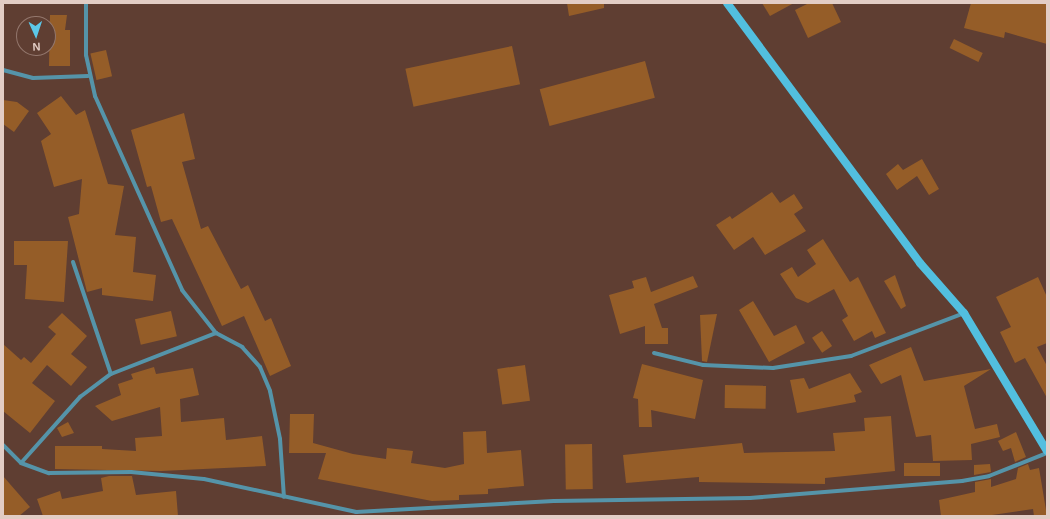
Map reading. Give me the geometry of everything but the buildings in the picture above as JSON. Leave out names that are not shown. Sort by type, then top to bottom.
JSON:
[{"type":"main road","points":[[727,3],[920,263],[964,313],[1047,452]]},
{"type":"street","points":[[86,3],[88,76],[182,290],[216,333],[242,347],[260,367],[270,391],[280,439],[284,498]]},
{"type":"street","points":[[3,70],[33,78],[88,76]]},
{"type":"street","points":[[73,262],[111,374]]},
{"type":"street","points":[[654,353],[710,366],[773,368],[851,356],[964,313]]},
{"type":"street","points":[[21,463],[80,397],[111,374],[216,333]]},
{"type":"street","points":[[3,445],[21,463],[50,473],[131,472],[204,479],[284,498],[356,512],[554,501],[750,498],[962,481],[990,476],[1047,452]]}]
